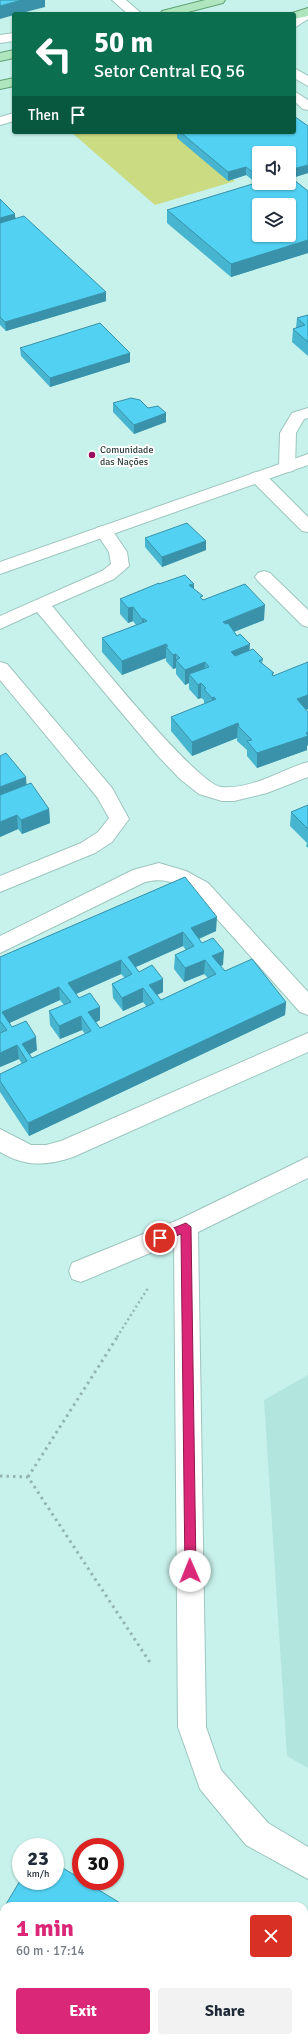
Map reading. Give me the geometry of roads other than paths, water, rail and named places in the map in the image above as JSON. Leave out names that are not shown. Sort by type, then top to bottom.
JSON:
[{"type":"main road","points":[[174,12],[219,0]]},
{"type":"main road","points":[[296,15],[308,13]]},
{"type":"main road","points":[[0,57],[12,54]]},
{"type":"main road","points":[[0,85],[12,82]]},
{"type":"street","points":[[118,0],[133,12]]},
{"type":"street","points":[[296,22],[308,13]]},
{"type":"street","points":[[0,39],[12,37]]},
{"type":"street","points":[[296,73],[308,82]]},
{"type":"street","points":[[296,97],[308,106]]},
{"type":"street","points":[[0,121],[12,118]]},
{"type":"street","points":[[287,467],[288,433],[298,416],[308,413]]},
{"type":"street","points":[[0,568],[308,459]]},
{"type":"street","points":[[258,477],[308,527]]},
{"type":"street","points":[[0,623],[108,575],[120,566],[118,552],[104,530]]},
{"type":"street","points":[[264,577],[308,621]]},
{"type":"street","points":[[40,604],[181,769],[210,792],[232,794],[265,786],[308,769]]},
{"type":"street","points":[[0,668],[105,793],[119,819],[105,837],[88,848],[0,884]]},
{"type":"street","points":[[0,945],[140,876],[159,871],[179,876],[201,888],[308,1006]]},
{"type":"street","points":[[0,1139],[13,1149],[30,1156],[45,1156],[65,1150],[308,1042]]},
{"type":"street","points":[[81,1271],[186,1227],[308,1167]]},
{"type":"street","points":[[186,1227],[192,1727],[210,1779],[257,1834],[308,1864]]},
{"type":"place","name":"Comunidade das Nações","points":[[92,455]]}]
